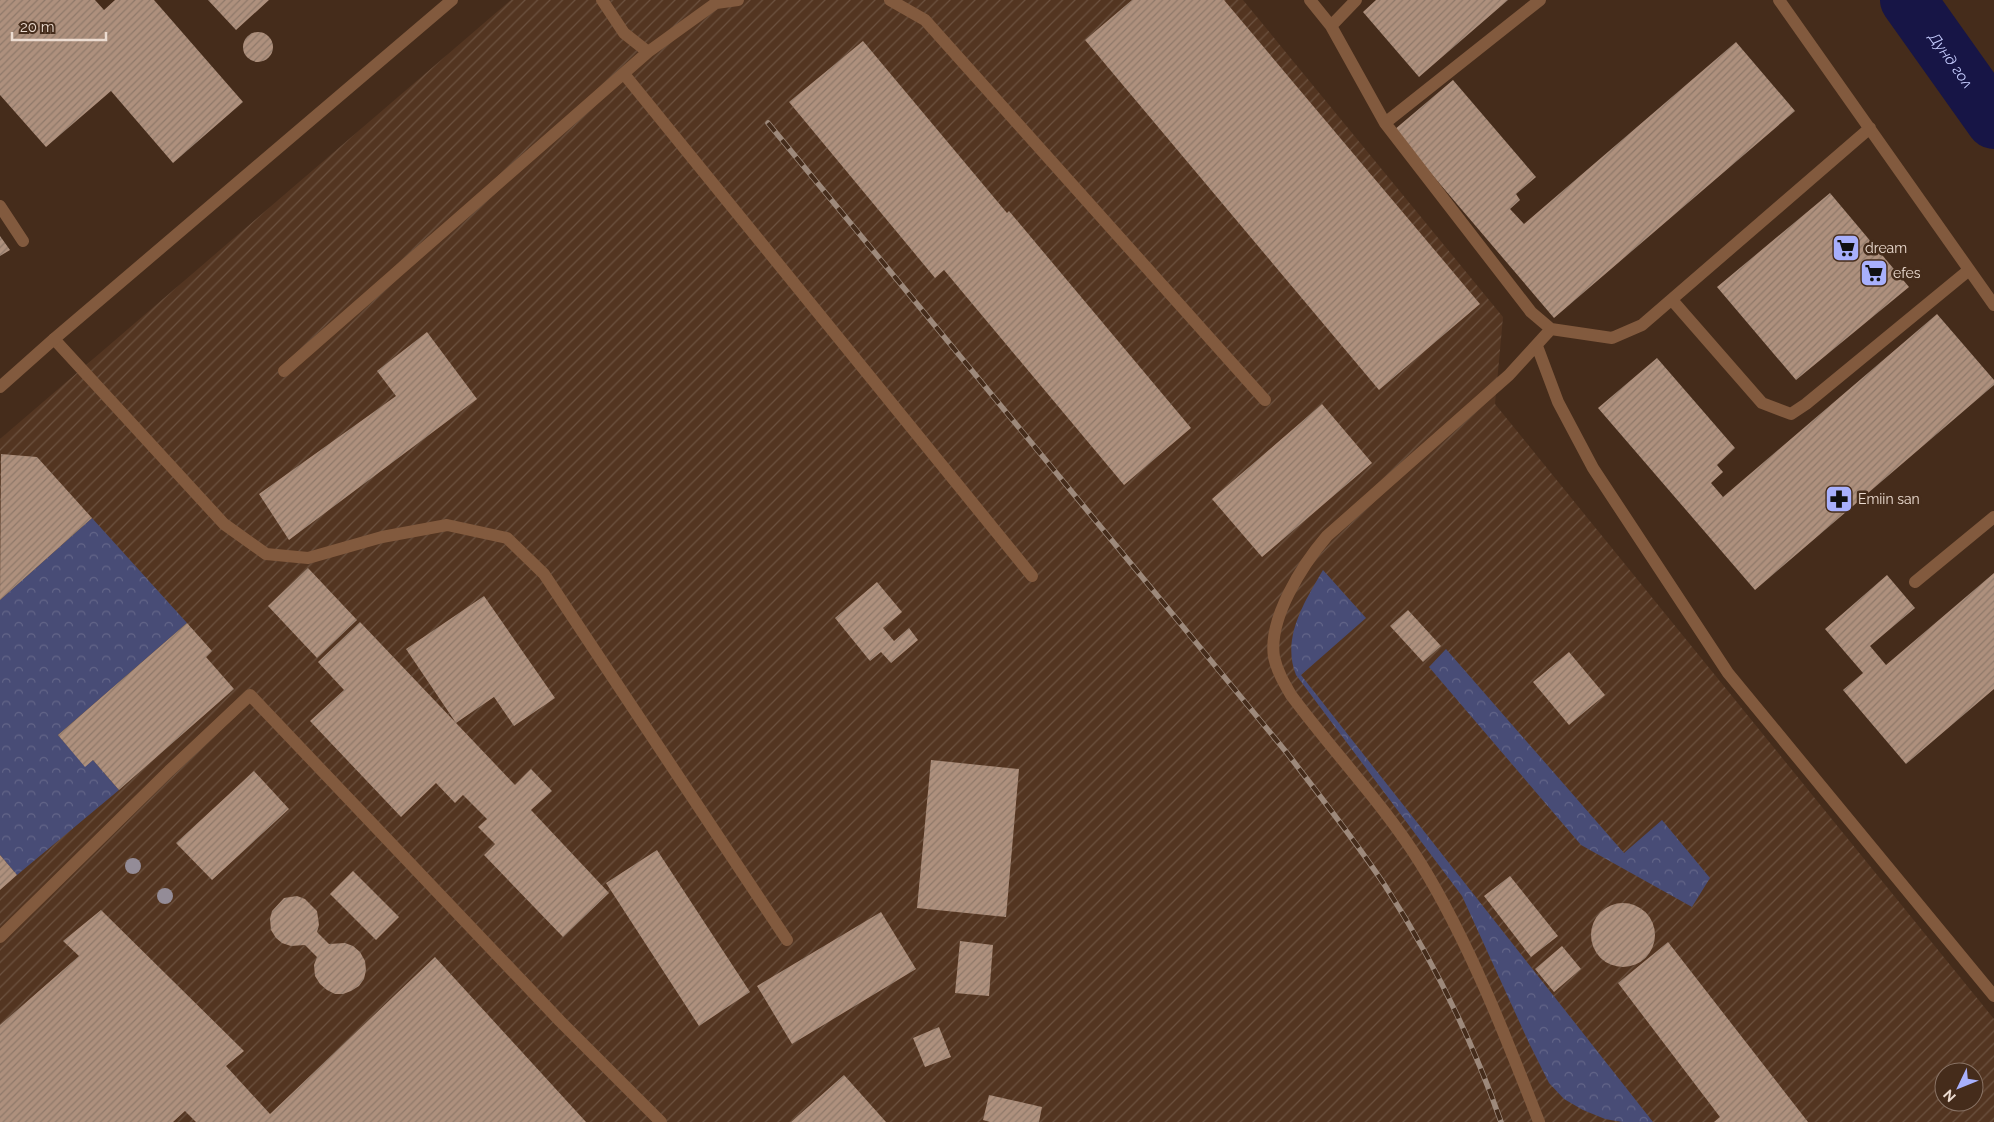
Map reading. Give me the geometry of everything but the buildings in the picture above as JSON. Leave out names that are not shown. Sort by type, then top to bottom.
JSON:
[{"type":"street","points":[[0,387],[54,338],[452,0]]},
{"type":"street","points":[[602,0],[624,33],[648,52]]},
{"type":"street","points":[[284,372],[648,52],[716,3],[738,0]]},
{"type":"street","points":[[890,0],[925,20],[1265,400]]},
{"type":"street","points":[[1310,0],[1330,26],[1385,123],[1531,312],[1551,329],[1612,338],[1642,325],[1870,128]]},
{"type":"street","points":[[1330,26],[1356,0]]},
{"type":"street","points":[[1385,123],[1540,0]]},
{"type":"street","points":[[1779,0],[1994,305]]},
{"type":"street","points":[[624,74],[1032,576]]},
{"type":"street","points":[[0,206],[23,241]]},
{"type":"street","points":[[1672,300],[1762,402],[1791,414],[1806,404],[1969,270]]},
{"type":"street","points":[[1539,1122],[1469,955],[1434,886],[1388,816],[1291,695],[1282,681],[1277,667],[1274,646],[1280,619],[1294,585],[1306,564],[1327,536],[1509,375],[1551,329]]},
{"type":"street","points":[[54,338],[224,524],[266,554],[308,558],[382,536],[447,525],[507,538],[544,574],[787,940]]},
{"type":"street","points":[[1537,346],[1558,402],[1593,468],[1728,673],[1994,996]]},
{"type":"street","points":[[1915,582],[1994,517]]},
{"type":"street","points":[[0,937],[169,771],[250,695],[560,1021],[661,1122]]},
{"type":"shaded area","points":[[511,0],[1243,0],[1503,317],[1495,404],[1994,1019],[1994,1122],[0,1122],[0,439]]},
{"type":"green space","points":[[92,518],[187,623],[58,735],[85,766],[93,760],[119,790],[17,875],[0,855],[0,600]]},
{"type":"green space","points":[[1323,570],[1366,618],[1301,675],[1653,1122],[1622,1122],[1605,1119],[1583,1110],[1564,1099],[1549,1083],[1462,896],[1296,675],[1292,661],[1291,647],[1293,634],[1309,594]]},
{"type":"green space","points":[[1446,649],[1624,853],[1662,820],[1710,878],[1692,907],[1581,845],[1429,667]]},
{"type":"waterway","name":"Дунд гол","points":[[1908,0],[1994,121]]},
{"type":"railway","points":[[768,123],[1287,753],[1349,834],[1402,912],[1450,1000],[1490,1091],[1501,1122]]},
{"type":"place","name":"dream","points":[[1846,248]]},
{"type":"place","name":"efes","points":[[1874,273]]},
{"type":"place","name":"Emiin san","points":[[1839,499]]}]
